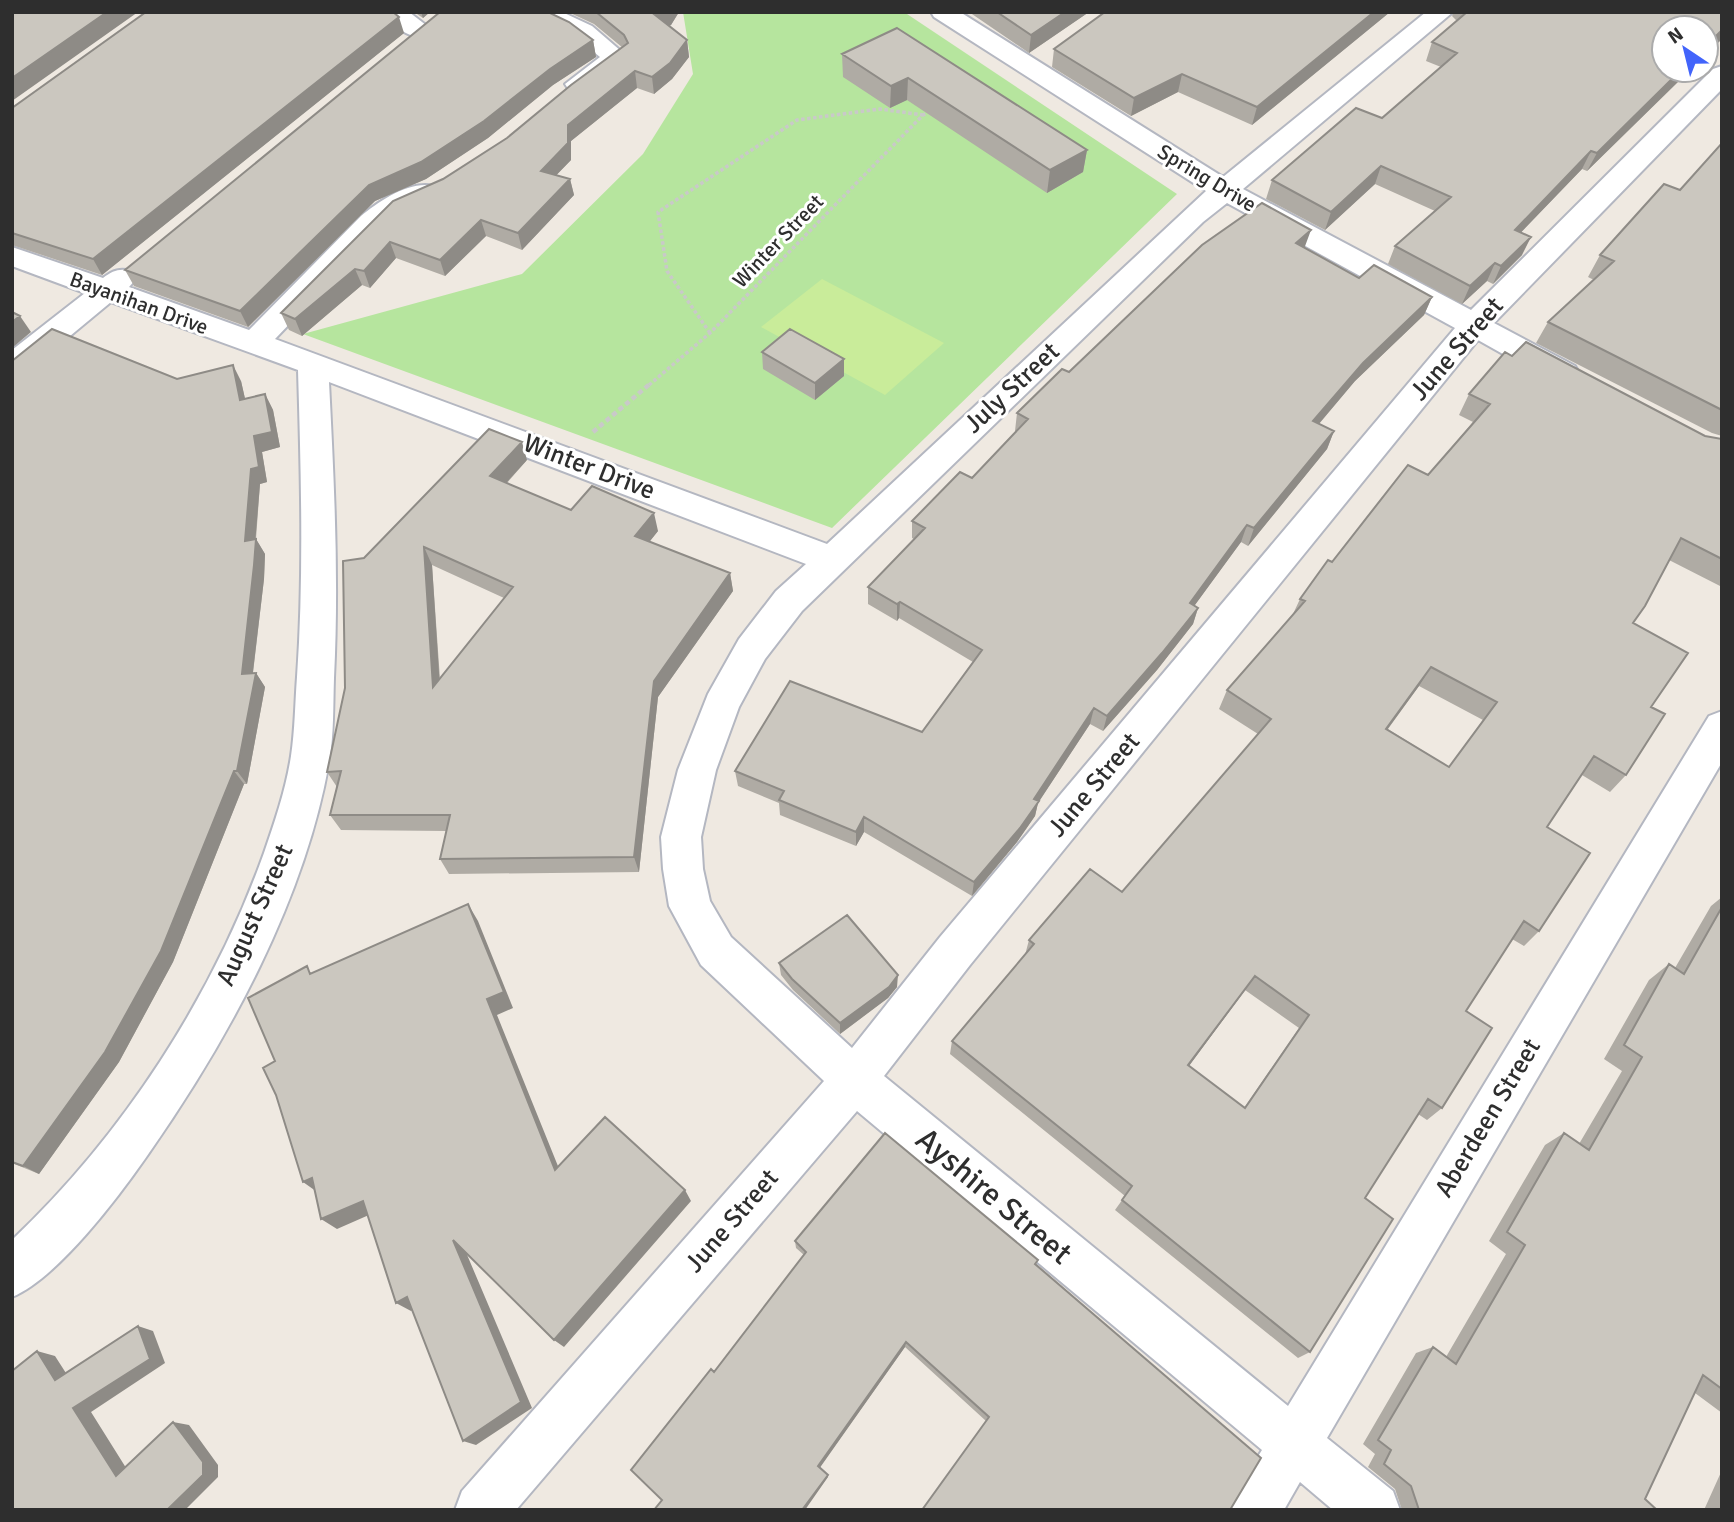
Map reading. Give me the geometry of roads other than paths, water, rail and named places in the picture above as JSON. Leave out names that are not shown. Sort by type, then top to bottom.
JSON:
[{"type":"street","points":[[392,12],[432,26],[402,50]]},
{"type":"street","points":[[541,12],[583,31],[616,58],[554,102]]},
{"type":"street","name":"Spring Drive","points":[[943,12],[1039,61],[1223,189],[1594,389]]},
{"type":"street","name":"July Street","points":[[681,836],[697,769],[720,705],[752,649],[789,601],[1223,189],[1441,12]]},
{"type":"street","name":"June Street","points":[[481,1510],[854,1080],[956,951],[1474,326],[1722,74]]},
{"type":"street","points":[[260,347],[387,209],[446,181]]},
{"type":"street","name":"Bayanihan Drive","points":[[12,256],[260,347]]},
{"type":"street","points":[[12,367],[137,265]]},
{"type":"street","name":"Winter Drive","points":[[260,347],[313,364],[831,559]]},
{"type":"street","name":"August Street","points":[[12,1273],[82,1203],[149,1114],[201,1030],[243,952],[283,861],[310,763],[319,638],[319,519],[313,364]]},
{"type":"street","name":"Aberdeen Street","points":[[1255,1510],[1722,727]]},
{"type":"street","name":"Ayshire Street","points":[[681,836],[683,869],[690,906],[716,951],[854,1080],[1374,1510]]}]
